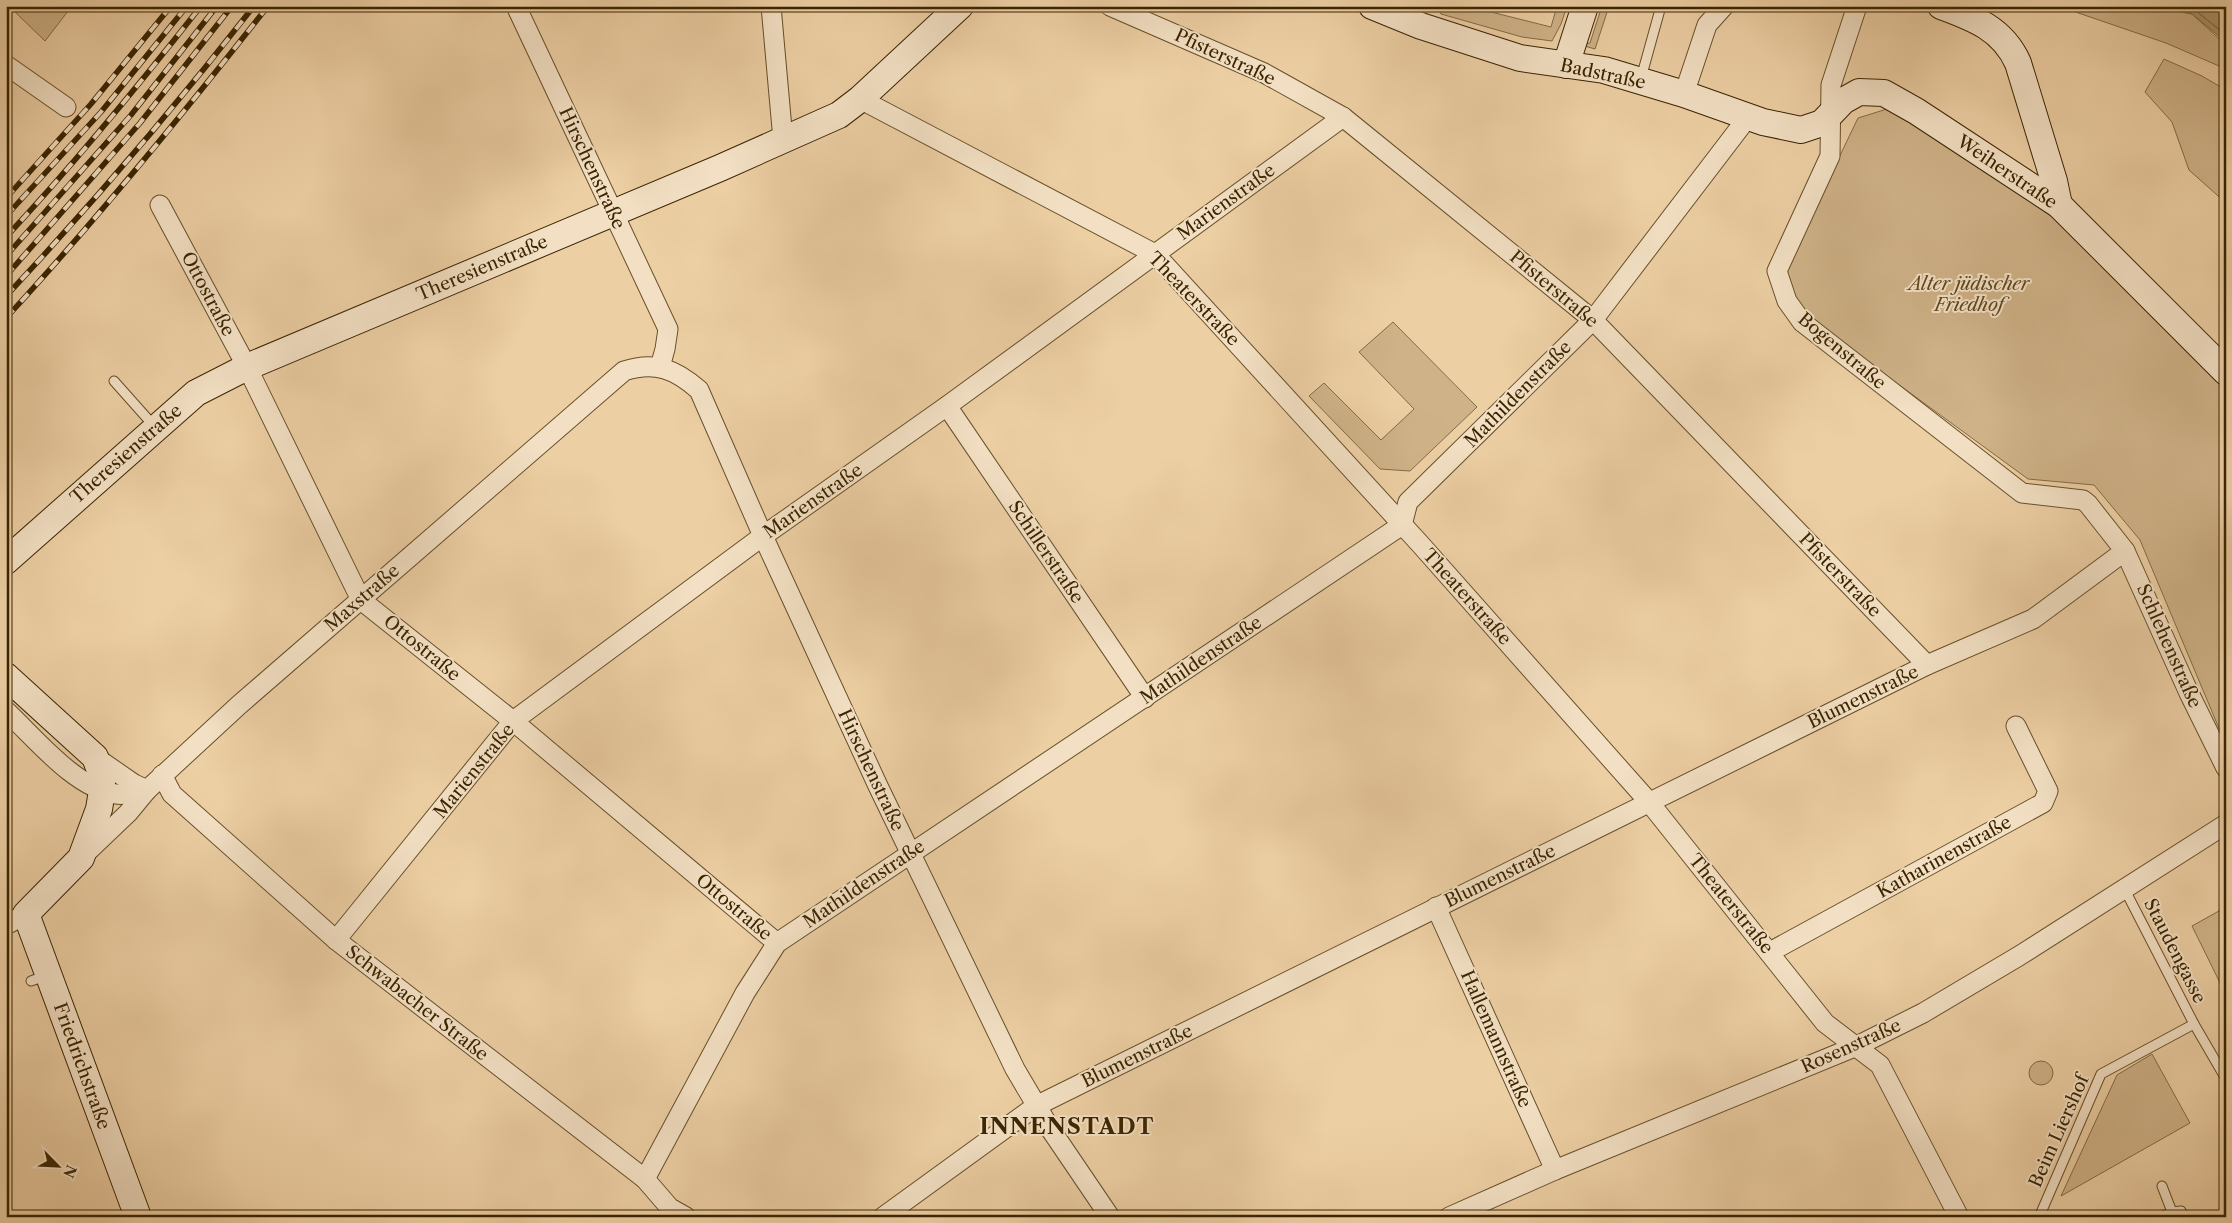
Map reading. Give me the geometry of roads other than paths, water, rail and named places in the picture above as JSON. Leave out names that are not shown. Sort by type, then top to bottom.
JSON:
[{"type":"street","name":"Hirschenstraße","points":[[516,6],[668,329],[666,349],[660,367]]},
{"type":"street","points":[[771,6],[783,140]]},
{"type":"street","name":"Theresienstraße","points":[[12,556],[196,393],[247,367],[613,213],[839,115],[860,99],[960,6]]},
{"type":"street","name":"Pfisterstraße","points":[[1110,6],[1264,73],[1343,118],[1592,320],[1927,665]]},
{"type":"street","name":"Badstraße","points":[[1372,6],[1421,26],[1520,58],[1604,70],[1684,94],[1748,117],[1801,130],[1822,123],[1831,113]]},
{"type":"street","points":[[1566,65],[1585,6]]},
{"type":"street","points":[[1684,94],[1707,25],[1724,6]]},
{"type":"street","name":"Bogenstraße","points":[[1857,6],[1831,85],[1830,156],[1777,272],[1792,308],[1802,322],[2022,493],[2083,500],[2126,551]]},
{"type":"street","points":[[1941,6],[1978,20],[2002,38],[2012,50],[2018,62],[2054,181],[2059,205]]},
{"type":"street","points":[[6,65],[66,107]]},
{"type":"street","name":"Weiherstraße","points":[[1831,113],[1843,101],[1859,92],[1884,93],[1916,111],[2059,205],[2226,372]]},
{"type":"street","name":"Theaterstraße","points":[[860,99],[1155,254],[1402,525],[1649,802],[1825,1023],[1880,1064],[1958,1216]]},
{"type":"street","name":"Mathildenstraße","points":[[645,1179],[746,993],[777,943],[910,852],[1145,698],[1402,525],[1408,502],[1592,320],[1748,117]]},
{"type":"street","name":"Marienstraße","points":[[336,940],[514,722],[763,536],[947,406],[1343,118]]},
{"type":"street","name":"Ottostraße","points":[[160,205],[247,367],[361,600],[514,722],[777,943]]},
{"type":"street","name":"Maxstraße","points":[[16,920],[128,813],[162,775],[239,705],[624,371],[641,366],[660,367],[684,378],[699,390]]},
{"type":"street","name":"Hirschenstraße","points":[[699,390],[763,536],[910,852],[1015,1069],[1036,1106],[1110,1217]]},
{"type":"street","name":"Schillerstraße","points":[[947,406],[1145,698]]},
{"type":"street","name":"Blumenstraße","points":[[883,1217],[1036,1106],[1927,665],[2032,619],[2126,551]]},
{"type":"street","name":"Schlehenstraße","points":[[2126,551],[2189,694],[2226,768]]},
{"type":"street","points":[[6,676],[95,757],[134,784],[147,790]]},
{"type":"street","points":[[6,711],[82,782],[102,791],[118,795],[147,790]]},
{"type":"street","name":"Katharinenstraße","points":[[1770,952],[2043,803],[2048,791],[2016,726]]},
{"type":"street","name":"Maxstraße","points":[[81,858],[96,819],[102,791],[102,776],[95,757]]},
{"type":"street","name":"Schwabacher Straße","points":[[162,775],[172,794],[336,940],[645,1179],[672,1214]]},
{"type":"street","name":"Rosenstraße","points":[[1449,1217],[1555,1170],[1857,1046],[1956,993],[2125,890],[2226,824]]},
{"type":"street","name":"Hallemannstraße","points":[[1436,907],[1555,1170]]},
{"type":"street","name":"Friedrichstraße","points":[[16,920],[138,1217]]},
{"type":"lane","points":[[1641,80],[1661,6]]},
{"type":"lane","points":[[114,380],[156,428]]},
{"type":"lane","name":"Staudengasse","points":[[2125,890],[2194,1024],[2226,1079]]},
{"type":"lane","name":"Beim Liershof","points":[[2039,1216],[2101,1074],[2194,1024]]},
{"type":"lane","points":[[2162,1186],[2172,1212]]},
{"type":"lane","points":[[2161,1217],[2172,1212],[2181,1211],[2184,1217]]},
{"type":"water","points":[[2155,6],[2226,6],[2226,42],[2192,14]]},
{"type":"railway","points":[[6,198],[91,104],[171,6]]},
{"type":"railway","points":[[6,216],[101,112],[187,6]]},
{"type":"railway","points":[[6,237],[106,123],[201,6]]},
{"type":"railway","points":[[6,256],[131,115],[217,6]]},
{"type":"railway","points":[[6,276],[140,123],[232,6]]},
{"type":"railway","points":[[6,296],[133,154],[254,6]]},
{"type":"railway","points":[[6,318],[140,165],[268,6]]},
{"type":"district","name":"INNENSTADT","points":[[1067,1126]]},
{"type":"park label","name":"Alter jüdischer Friedhof","points":[[1969,294]]}]
